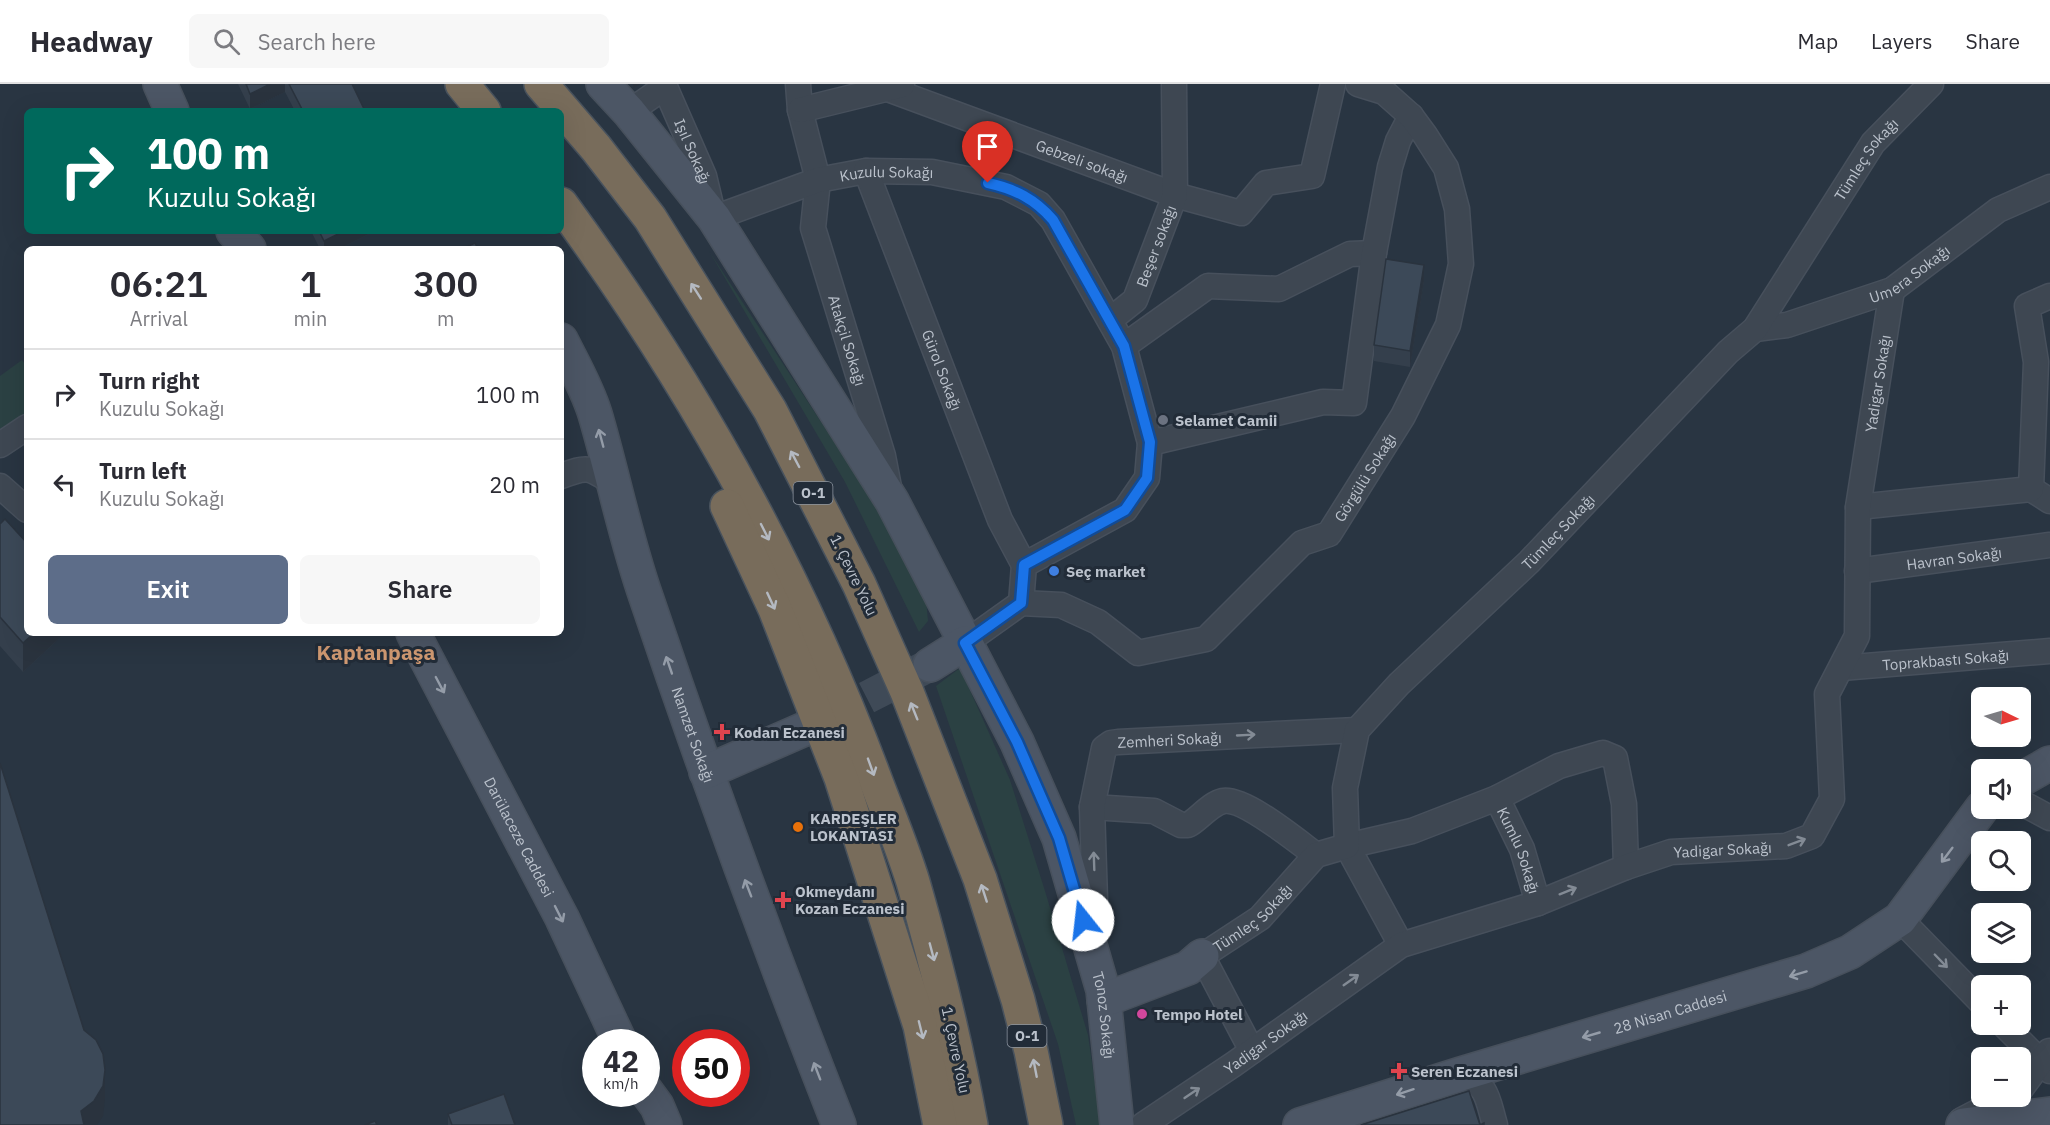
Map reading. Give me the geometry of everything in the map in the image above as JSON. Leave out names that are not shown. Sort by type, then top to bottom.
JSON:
[{"type":"highway","points":[[462,84],[482,108]]},
{"type":"highway","name":"1. Çevre Yolu","points":[[541,84],[562,108]]},
{"type":"highway","name":"1. Çevre Yolu","points":[[564,111],[650,218],[770,410],[859,584],[907,692],[980,879],[1018,1000],[1046,1125]]},
{"type":"highway","name":"1. Çevre Yolu","points":[[564,208],[653,337],[750,503],[824,652],[858,734],[912,879],[949,1014],[971,1125]]},
{"type":"highway","points":[[594,249],[657,380],[715,480],[775,609],[797,663],[841,778],[920,1026],[940,1125]]},
{"type":"main road","points":[[160,84],[171,108]]},
{"type":"main road","name":"Tonoz Sokağı","points":[[603,84],[629,112],[714,218],[892,501],[1017,742],[1054,827],[1089,940],[1102,992],[1117,1125]]},
{"type":"main road","points":[[236,234],[246,246]]},
{"type":"main road","name":"Namzet Sokağı","points":[[564,346],[595,413],[644,593],[706,772],[796,1016],[839,1125]]},
{"type":"main road","name":"Darülaceze Caddesi","points":[[415,636],[567,928],[614,1029]]},
{"type":"main road","points":[[930,665],[965,643]]},
{"type":"main road","points":[[706,772],[816,724]]},
{"type":"main road","points":[[2031,774],[2050,763]]},
{"type":"main road","name":"28 Nisan Caddesi","points":[[1300,1125],[1340,1119],[1461,1074],[1806,971],[1850,952],[1900,919],[1974,819]]},
{"type":"main road","points":[[1102,992],[1188,968],[1202,956]]},
{"type":"main road","points":[[644,1107],[650,1125]]},
{"type":"main road","points":[[657,1107],[665,1125]]},
{"type":"main road","points":[[1963,1125],[2050,1114]]},
{"type":"street","points":[[798,84],[800,110],[818,180]]},
{"type":"street","name":"Beşer sokağı","points":[[1110,320],[1135,300],[1175,195],[1174,84]]},
{"type":"street","name":"Beşer sokağı","points":[[1175,195],[1241,213],[1266,183],[1312,176],[1333,84]]},
{"type":"street","name":"Görgülü Sokağı","points":[[1021,603],[1061,605],[1098,622],[1138,653],[1206,639],[1302,543],[1329,534],[1403,416],[1448,325],[1461,264],[1457,210],[1446,168],[1411,116],[1384,92],[1358,84]]},
{"type":"street","name":"Tümleç Sokağı","points":[[1357,730],[1399,684],[1529,562],[1728,352],[1755,329],[1873,143],[1930,84]]},
{"type":"street","name":"Işıl Sokağı","points":[[629,112],[664,86],[704,176],[714,218]]},
{"type":"street","points":[[800,110],[896,86]]},
{"type":"street","name":"Gebzeli sokağı","points":[[896,86],[1175,195]]},
{"type":"street","points":[[1150,442],[1323,402],[1354,403],[1374,253],[1393,159],[1398,141],[1411,116]]},
{"type":"street","name":"Kuzulu Sokağı","points":[[714,218],[818,180],[866,171],[932,172],[1006,187],[1039,204],[1053,220],[1124,346],[1150,442],[1147,478],[1125,510],[1024,565]]},
{"type":"street","name":"Gürol Sokağı","points":[[866,171],[1000,520],[1024,565]]},
{"type":"street","name":"Atakçil Sokağı","points":[[818,180],[813,228],[883,456],[892,501]]},
{"type":"street","name":"Umera Sokağı","points":[[1755,329],[1787,325],[1892,290],[1998,210],[2050,187]]},
{"type":"street","points":[[1124,346],[1208,286],[1279,289],[1350,254],[1374,253]]},
{"type":"street","name":"Yadigar Sokağı","points":[[1143,1125],[1401,945],[1538,903],[1626,867],[1671,852],[1786,846],[1812,836],[1832,799],[1827,694],[1857,636],[1858,507],[1892,290]]},
{"type":"street","points":[[1858,507],[2041,495],[2043,361],[2027,306],[2050,296]]},
{"type":"street","points":[[0,445],[24,429]]},
{"type":"street","points":[[564,475],[582,469],[595,471],[613,483]]},
{"type":"street","points":[[0,486],[24,507]]},
{"type":"street","name":"Havran Sokağı","points":[[1857,571],[2050,545]]},
{"type":"street","points":[[965,643],[1021,603],[1024,565]]},
{"type":"street","name":"Toprakbastı Sokağı","points":[[1841,668],[2050,651]]},
{"type":"street","points":[[1357,730],[1345,788],[1347,846],[1401,945]]},
{"type":"street","name":"Zemheri Sokağı","points":[[1089,940],[1095,900],[1092,807],[1104,748],[1111,743],[1357,730]]},
{"type":"street","points":[[1092,807],[1154,811],[1181,825],[1188,825],[1216,804],[1223,801],[1235,801],[1259,814],[1316,855],[1412,831],[1497,798],[1559,766],[1603,753],[1615,758],[1624,804],[1626,867]]},
{"type":"street","name":"Kumlu Sokağı","points":[[1497,798],[1522,849],[1538,903]]},
{"type":"street","points":[[2031,808],[2050,818]]},
{"type":"street","name":"Tümleç Sokağı","points":[[1202,956],[1260,918],[1316,855]]},
{"type":"street","points":[[1900,919],[1971,992]]},
{"type":"street","points":[[1202,956],[1252,1051]]},
{"type":"street","points":[[2016,1035],[2047,1062],[2031,1079]]},
{"type":"street","points":[[1461,1074],[1484,1088],[1496,1125]]},
{"type":"street","points":[[1952,1125],[1987,1107]]},
{"type":"green space","points":[[709,251],[907,553],[926,599],[928,621],[919,632],[845,482]]},
{"type":"green space","points":[[22,360],[24,363],[24,418],[0,435],[0,376]]},
{"type":"green space","points":[[960,668],[1010,780],[1045,891],[1088,1035],[1101,1125],[1076,1125],[1058,1044],[936,686]]},
{"type":"building","points":[[246,84],[270,84],[250,94]]},
{"type":"building","points":[[289,84],[352,84],[364,108],[301,108]]},
{"type":"building","points":[[320,234],[338,234],[324,241]]},
{"type":"building","points":[[1386,259],[1424,265],[1410,351],[1374,345]]},
{"type":"building","points":[[5,519],[24,540],[24,636],[31,636],[23,643],[0,617],[0,524]]},
{"type":"building","points":[[0,763],[84,1030],[96,1040],[103,1054],[105,1070],[103,1086],[94,1101],[81,1111],[84,1125],[0,1125]]},
{"type":"building","points":[[1469,1091],[1480,1125],[1361,1125]]},
{"type":"building","points":[[504,1094],[515,1125],[452,1125],[448,1114]]},
{"type":"building","points":[[375,1121],[377,1125],[365,1125]]},
{"type":"tunnel","points":[[823,720],[926,667]]},
{"type":"place","name":"Selamet Camii","points":[[1163,420]]},
{"type":"place","name":"Seç market","points":[[1054,571]]},
{"type":"place","name":"Kodan Eczanesi","points":[[722,732]]},
{"type":"place","name":"KARDEŞLER LOKANTASI","points":[[798,827]]},
{"type":"place","name":"Okmeydanı Kozan Eczanesi","points":[[783,900]]},
{"type":"place","name":"Tempo Hotel","points":[[1142,1014]]},
{"type":"place","name":"Seren Eczanesi","points":[[1399,1071]]},
{"type":"district","name":"Kaptanpaşa","points":[[376,652]]},
{"type":"route","points":[[988,183],[1006,187],[1039,204],[1053,220],[1124,346],[1150,442],[1147,478],[1125,510],[1024,565],[1021,603],[965,643],[1017,742],[1059,838],[1083,920]]}]
